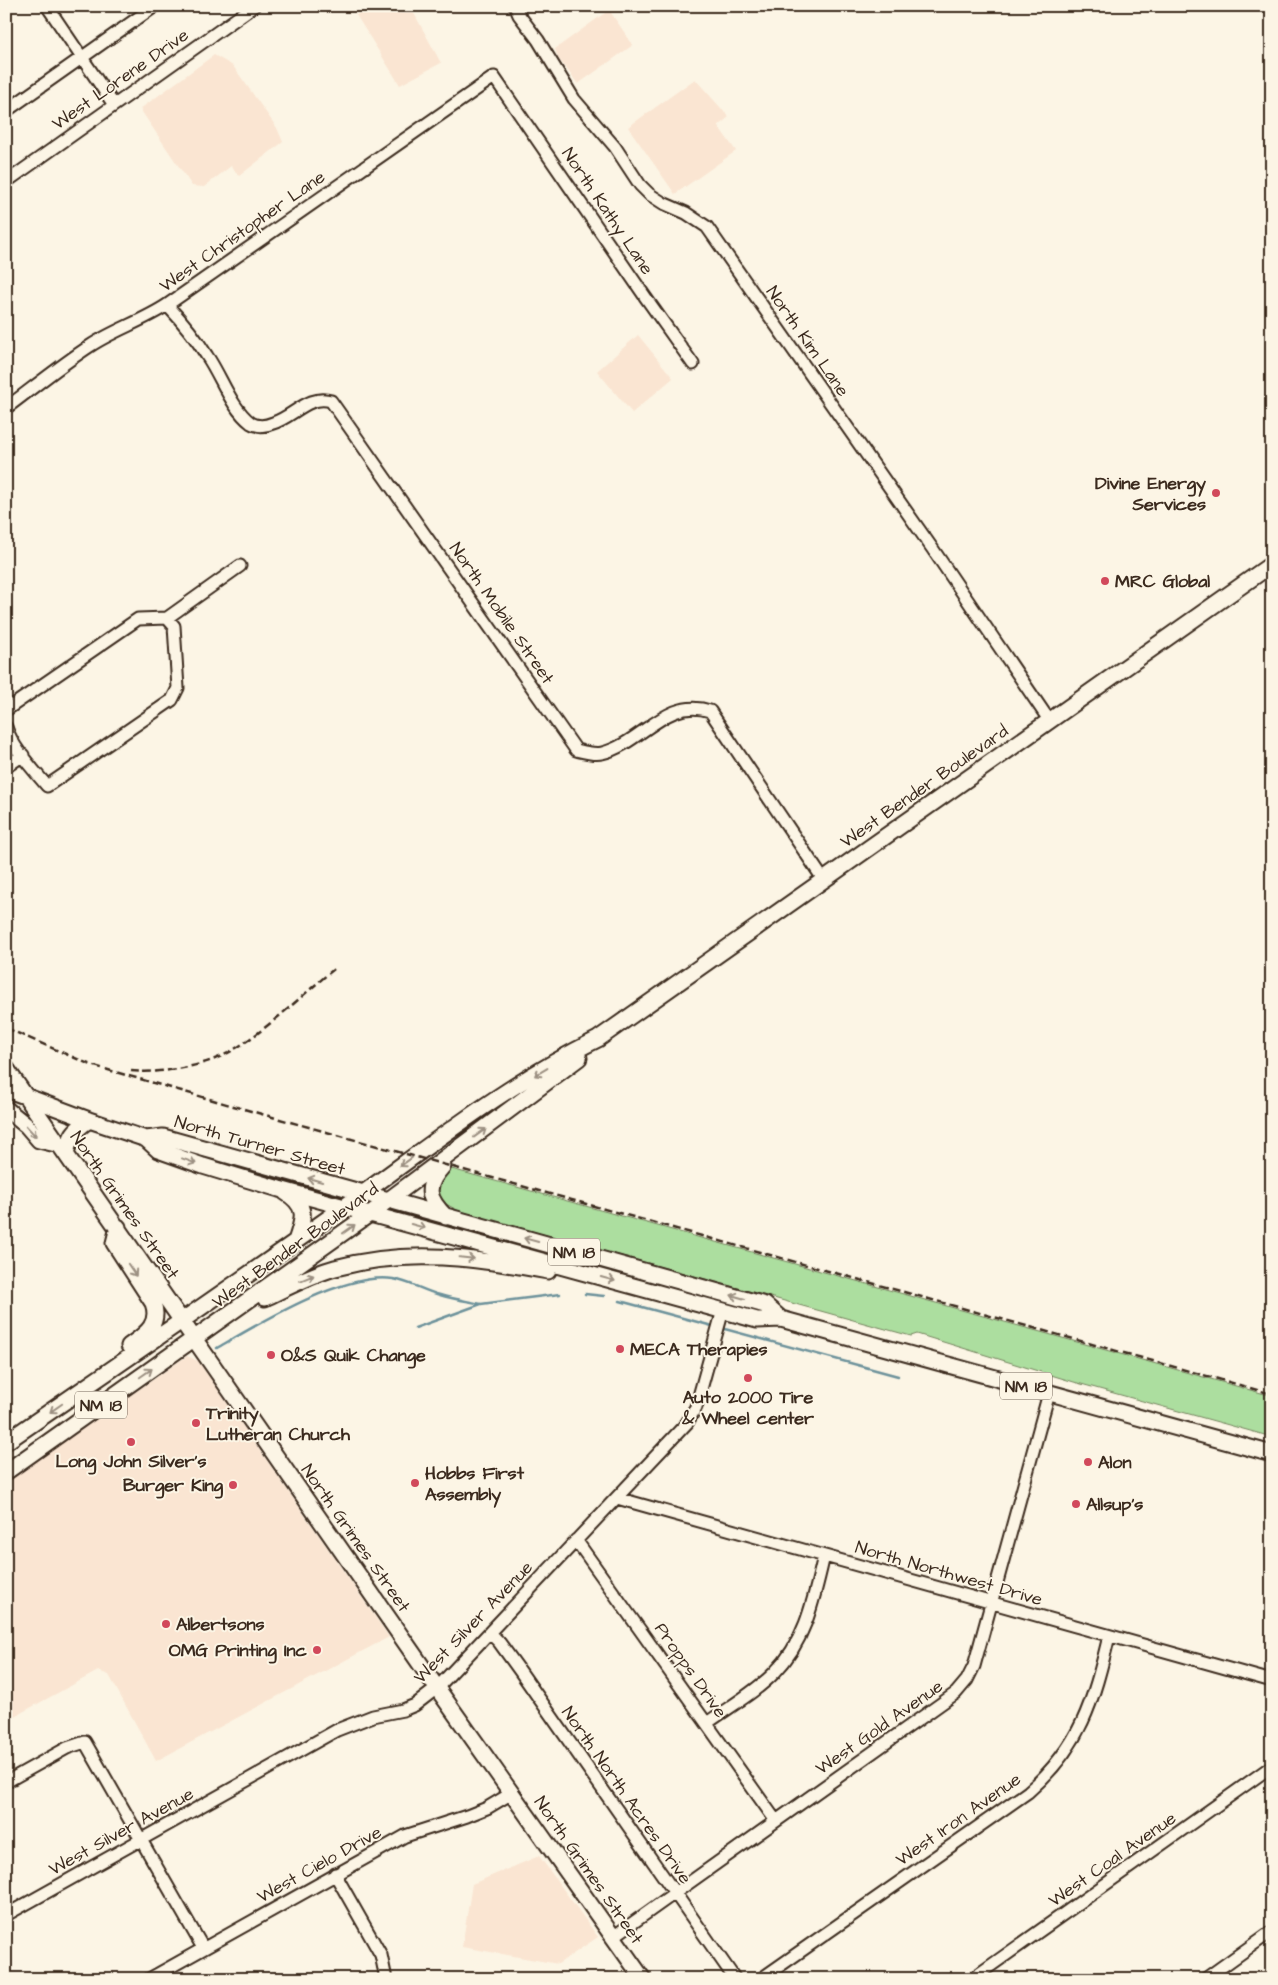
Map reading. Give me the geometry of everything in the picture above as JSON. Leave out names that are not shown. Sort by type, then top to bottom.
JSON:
[{"type":"main road","name":"West Bender Boulevard","points":[[6,1442],[183,1321],[492,1100],[576,1049],[598,1038],[1272,564]]},
{"type":"main road","name":"West Bender Boulevard","points":[[6,1472],[196,1339],[460,1148],[580,1057],[598,1038]]},
{"type":"main road","name":"North Grimes Street","points":[[6,1068],[642,1979]]},
{"type":"main road","name":"North Turner Street","points":[[6,1089],[146,1139],[158,1150],[203,1166],[279,1189],[371,1213]]},
{"type":"main road","points":[[6,1109],[27,1126],[39,1140],[63,1149],[76,1130],[89,1120]]},
{"type":"main road","name":"North Turner Street","points":[[146,1139],[163,1137],[362,1194]]},
{"type":"main road","points":[[446,1217],[433,1204],[430,1194],[431,1183],[435,1175],[460,1148]]},
{"type":"main road","points":[[279,1189],[294,1198],[301,1206],[303,1220],[296,1241]]},
{"type":"main road","name":"NM 18","points":[[362,1194],[765,1305],[781,1319]]},
{"type":"main road","name":"NM 18","points":[[371,1213],[757,1320],[781,1319],[1272,1454]]},
{"type":"main road","points":[[101,1377],[114,1358],[145,1334],[155,1319],[156,1310],[153,1303],[114,1243],[118,1227]]},
{"type":"main road","points":[[231,1313],[311,1276],[382,1258],[432,1256],[466,1258],[561,1274],[582,1272]]},
{"type":"main road","points":[[32,1425],[45,1445]]},
{"type":"street","points":[[47,6],[114,105]]},
{"type":"street","points":[[6,110],[154,6]]},
{"type":"street","name":"West Lorene Drive","points":[[6,182],[254,6]]},
{"type":"street","name":"North Kim Lane","points":[[515,6],[574,99],[615,147],[640,185],[649,194],[663,203],[686,213],[707,228],[1050,720]]},
{"type":"street","name":"West Christopher Lane","points":[[6,408],[90,346],[129,325],[153,315],[494,77]]},
{"type":"street","name":"North Kathy Lane","points":[[494,77],[693,364]]},
{"type":"street","name":"North Mobile Street","points":[[167,305],[183,321],[207,355],[236,406],[252,423],[263,427],[276,422],[303,405],[323,398],[331,401],[338,408],[576,750],[602,753],[622,744],[666,716],[683,709],[698,707],[710,711],[823,879]]},
{"type":"street","points":[[6,710],[138,619],[168,618],[240,566]]},
{"type":"street","points":[[6,727],[8,734],[23,756],[47,786],[172,700],[178,688],[178,674],[174,626],[168,618]]},
{"type":"street","points":[[6,767],[23,756]]},
{"type":"street","name":"West Silver Avenue","points":[[6,1915],[337,1730],[373,1716],[403,1710],[415,1705],[438,1688],[687,1423],[696,1407],[723,1310]]},
{"type":"street","name":"West Gold Avenue","points":[[613,1937],[956,1694],[967,1680],[974,1666],[1049,1393]]},
{"type":"street","name":"North Northwest Drive","points":[[617,1498],[1272,1681]]},
{"type":"street","name":"Propps Drive","points":[[576,1540],[776,1821]]},
{"type":"street","points":[[707,1723],[775,1673],[792,1652],[804,1629],[824,1556]]},
{"type":"street","name":"North North Acres Drive","points":[[490,1633],[520,1671],[734,1979]]},
{"type":"street","name":"West Iron Avenue","points":[[761,1979],[1028,1792],[1043,1778],[1065,1753],[1080,1726],[1094,1695],[1109,1636]]},
{"type":"street","points":[[6,1782],[67,1748],[85,1742],[203,1948]]},
{"type":"street","name":"West Coal Avenue","points":[[972,1979],[1272,1766]]},
{"type":"street","name":"West Cielo Drive","points":[[149,1979],[405,1836],[487,1808],[512,1793]]},
{"type":"street","points":[[335,1874],[381,1955],[386,1979]]},
{"type":"street","points":[[1205,1979],[1272,1931]]},
{"type":"shaded area","points":[[369,6],[410,6],[441,63],[400,85],[356,15]]},
{"type":"shaded area","points":[[609,10],[633,45],[578,84],[558,58],[555,49]]},
{"type":"shaded area","points":[[214,55],[233,66],[277,128],[283,142],[239,176],[231,166],[204,187],[192,186],[140,109]]},
{"type":"shaded area","points":[[695,79],[729,117],[718,126],[736,151],[675,194],[628,127]]},
{"type":"shaded area","points":[[638,335],[673,378],[632,413],[597,371]]},
{"type":"shaded area","points":[[187,1356],[198,1361],[389,1637],[156,1761],[109,1675],[98,1671],[6,1721],[6,1482]]},
{"type":"shaded area","points":[[539,1856],[598,1937],[558,1964],[462,1947],[472,1884]]},
{"type":"green space","points":[[448,1168],[1272,1396],[1272,1437],[1074,1382],[917,1334],[911,1336],[459,1211],[444,1203],[437,1196],[437,1176]]},
{"type":"waterway","points":[[217,1348],[278,1313],[302,1302],[350,1283],[373,1279],[399,1280],[440,1295],[481,1304]]},
{"type":"waterway","points":[[415,1328],[481,1304],[560,1294]]},
{"type":"waterway","points":[[585,1294],[604,1296]]},
{"type":"waterway","points":[[620,1301],[716,1327]]},
{"type":"waterway","points":[[721,1328],[898,1376]]},
{"type":"railway","points":[[131,1071],[168,1070],[194,1066],[228,1053],[269,1024],[334,969]]},
{"type":"railway","points":[[6,1028],[91,1065],[1272,1394]]},
{"type":"place","name":"Divine Energy Services","points":[[1216,493]]},
{"type":"place","name":"MRC Global","points":[[1105,581]]},
{"type":"place","name":"MECA Therapies","points":[[620,1349]]},
{"type":"place","name":"O&S Quik Change","points":[[271,1355]]},
{"type":"place","name":"Auto 2000 Tire & Wheel center","points":[[748,1378]]},
{"type":"place","name":"Trinity Lutheran Church","points":[[196,1423]]},
{"type":"place","name":"Long John Silver's","points":[[131,1442]]},
{"type":"place","name":"Alon","points":[[1088,1462]]},
{"type":"place","name":"Hobbs First Assembly","points":[[415,1483]]},
{"type":"place","name":"Burger King","points":[[233,1485]]},
{"type":"place","name":"Allsup's","points":[[1076,1504]]},
{"type":"place","name":"Albertsons","points":[[166,1624]]},
{"type":"place","name":"OMG Printing Inc","points":[[317,1650]]}]
